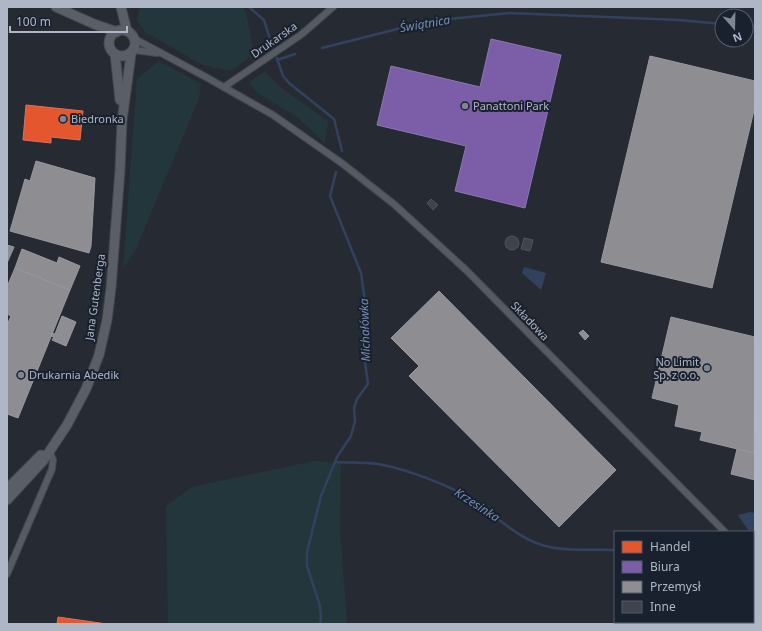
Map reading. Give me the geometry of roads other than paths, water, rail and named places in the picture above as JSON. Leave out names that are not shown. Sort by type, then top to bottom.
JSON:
[{"type":"street","points":[[56,7],[94,24],[121,31],[133,36],[135,43],[132,52]]},
{"type":"street","points":[[120,7],[121,31]]},
{"type":"street","name":"Drukarska","points":[[224,87],[302,34],[333,7]]},
{"type":"street","points":[[94,24],[110,39],[110,49],[115,54],[122,56],[132,52],[150,51],[162,54]]},
{"type":"street","points":[[110,39],[121,31]]},
{"type":"street","name":"Składowa","points":[[135,39],[224,87],[272,116],[343,164],[390,201],[466,270],[724,531]]},
{"type":"street","name":"Jana Gutenberga","points":[[49,450],[67,425],[86,388],[99,355],[104,333],[111,288],[120,170],[122,121],[132,52]]},
{"type":"street","name":"Jana Gutenberga","points":[[115,54],[122,121]]},
{"type":"street","points":[[7,489],[40,456],[49,450]]},
{"type":"street","points":[[7,500],[33,473],[43,461],[49,450]]},
{"type":"street","points":[[7,574],[52,469],[53,460],[49,450]]},
{"type":"water","points":[[524,267],[546,273],[541,290],[522,273]]},
{"type":"water","points":[[750,512],[755,513],[755,531],[748,530],[738,515]]},
{"type":"waterway","name":"Michałówka","points":[[249,7],[264,20],[272,46]]},
{"type":"waterway","name":"Świątnica","points":[[322,48],[429,21],[509,13],[679,20],[714,23]]},
{"type":"waterway","name":"Świątnica","points":[[277,60],[295,54]]},
{"type":"waterway","name":"Michałówka","points":[[277,58],[283,76],[289,83],[334,119],[342,151]]},
{"type":"waterway","name":"Michałówka","points":[[320,624],[320,606],[307,566],[307,552],[321,496],[337,457],[351,436],[355,421],[354,408],[357,399],[368,384],[363,347],[366,309],[361,273],[330,196],[336,172]]},
{"type":"waterway","name":"Krzesinka","points":[[335,462],[378,464],[428,478],[464,495],[515,532],[542,545],[559,549],[614,550]]},
{"type":"place","name":"Panattoni Park","points":[[465,106]]},
{"type":"place","name":"Biedronka","points":[[63,119]]},
{"type":"place","name":"No Limit Sp. z o.o.","points":[[707,368]]},
{"type":"place","name":"Drukarnia Abedik","points":[[21,375]]}]
